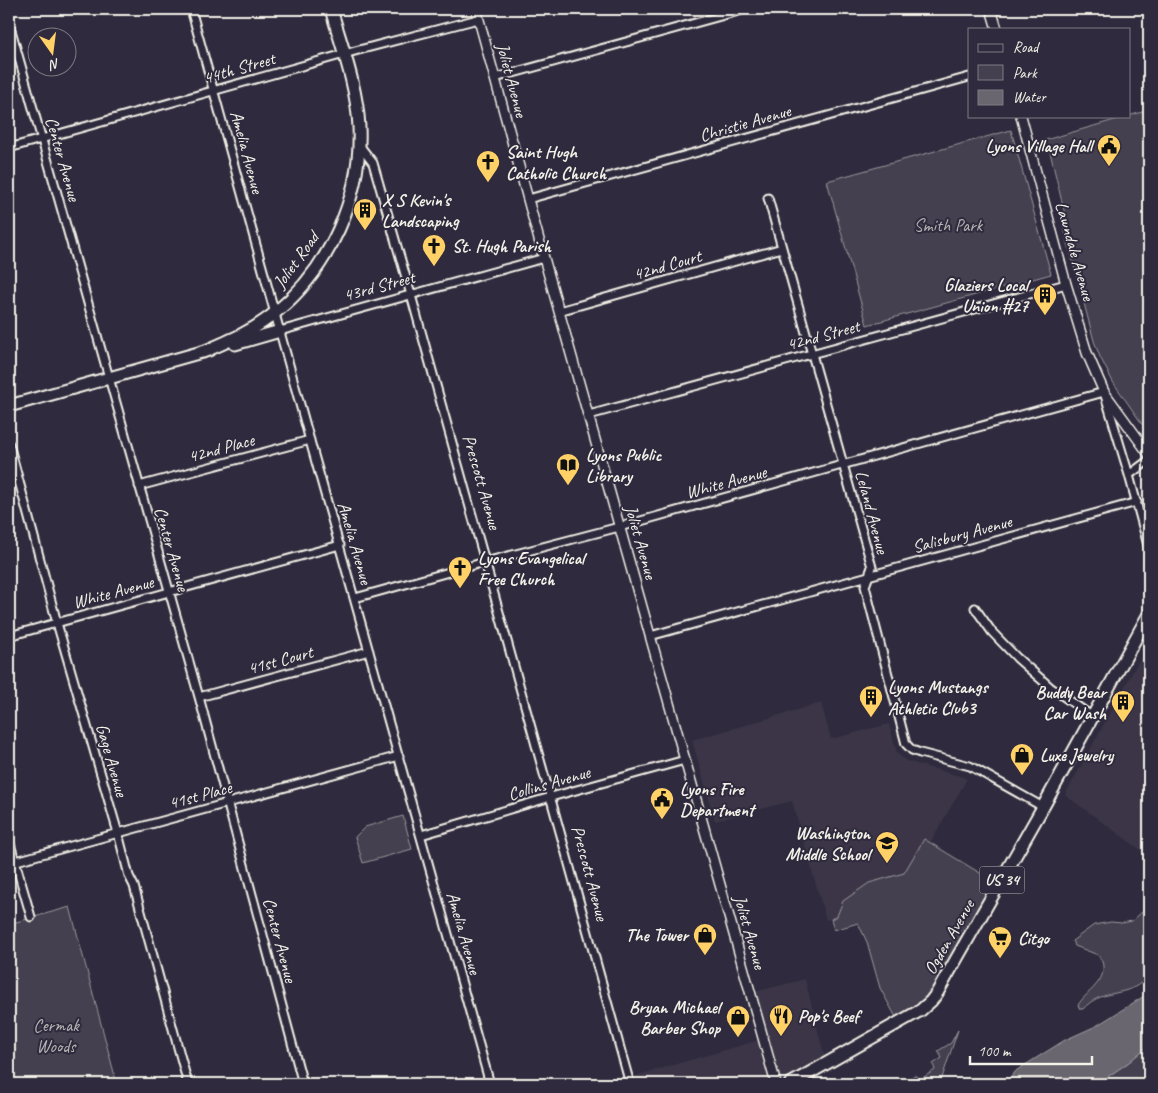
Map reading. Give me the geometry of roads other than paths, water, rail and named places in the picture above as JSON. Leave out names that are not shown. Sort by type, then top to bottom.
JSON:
[{"type":"main road","points":[[331,9],[357,106],[359,145]]},
{"type":"main road","name":"Joliet Road","points":[[203,352],[240,336],[275,313],[295,294],[318,266],[338,232],[351,197],[358,163],[359,145]]},
{"type":"main road","points":[[9,406],[280,331]]},
{"type":"main road","name":"Ogden Avenue","points":[[790,1084],[921,1010],[931,1001],[1043,808],[1149,614]]},
{"type":"street","name":"Amelia Avenue","points":[[191,9],[490,1084]]},
{"type":"street","name":"Joliet Avenue","points":[[476,9],[619,527],[776,1084]]},
{"type":"street","points":[[495,78],[746,9]]},
{"type":"street","points":[[991,9],[997,28]]},
{"type":"street","name":"44th Street","points":[[9,148],[344,54],[478,19]]},
{"type":"street","name":"Center Avenue","points":[[9,23],[199,697],[303,1084]]},
{"type":"street","name":"Christie Avenue","points":[[528,199],[968,77]]},
{"type":"street","name":"Lawndale Avenue","points":[[1022,118],[1066,284],[1087,353],[1104,392],[1149,549]]},
{"type":"street","name":"Prescott Avenue","points":[[359,145],[373,163],[412,295],[630,1084]]},
{"type":"street","name":"Leland Avenue","points":[[768,198],[872,567],[865,586],[904,739],[912,750],[970,766],[1043,808]]},
{"type":"street","name":"42nd Court","points":[[559,311],[782,248]]},
{"type":"street","name":"43rd Street","points":[[280,331],[544,258]]},
{"type":"street","name":"42nd Street","points":[[588,415],[1066,284]]},
{"type":"street","name":"Lawndale Avenue","points":[[1104,392],[1149,454]]},
{"type":"street","name":"White Avenue","points":[[355,598],[619,527],[1104,392]]},
{"type":"street","name":"42nd Place","points":[[139,486],[310,440]]},
{"type":"street","name":"Gage Avenue","points":[[9,444],[57,622],[118,834],[128,876],[134,886],[188,1084]]},
{"type":"street","points":[[1129,475],[1149,460]]},
{"type":"street","name":"Salisbury Avenue","points":[[650,636],[1137,502]]},
{"type":"street","name":"White Avenue","points":[[9,636],[340,545]]},
{"type":"street","points":[[975,608],[992,632],[1017,658],[1050,687],[1093,717]]},
{"type":"street","name":"41st Court","points":[[199,697],[369,651]]},
{"type":"street","name":"41st Place","points":[[12,862],[399,756]]},
{"type":"street","name":"Collins Avenue","points":[[421,836],[551,797],[685,760]]},
{"type":"street","points":[[9,840],[12,862],[31,916]]},
{"type":"water","points":[[1149,993],[1149,1045],[1129,1062],[1097,1084],[1004,1084],[1017,1070],[1065,1040],[1096,1026]]},
{"type":"place","name":"Lyons Village Hall","points":[[1109,167]]},
{"type":"place","name":"Saint Hugh Catholic Church","points":[[488,183]]},
{"type":"place","name":"X S Kevin's Landscaping","points":[[365,231]]},
{"type":"place","name":"St. Hugh Parish","points":[[434,267]]},
{"type":"place","name":"Glaziers Local Union #27","points":[[1045,316]]},
{"type":"place","name":"Lyons Public Library","points":[[568,486]]},
{"type":"place","name":"Lyons Evangelical Free Church","points":[[460,589]]},
{"type":"place","name":"Lyons Mustangs Athletic Club3","points":[[871,718]]},
{"type":"place","name":"Buddy Bear Car Wash","points":[[1123,723]]},
{"type":"place","name":"Luxe Jewelry","points":[[1022,776]]},
{"type":"place","name":"Lyons Fire Department","points":[[662,820]]},
{"type":"place","name":"Washington Middle School","points":[[887,864]]},
{"type":"place","name":"The Tower","points":[[705,956]]},
{"type":"place","name":"Citgo","points":[[1000,959]]},
{"type":"place","name":"Pop's Beef","points":[[781,1037]]},
{"type":"place","name":"Bryan Michael Barber Shop","points":[[738,1038]]},
{"type":"park label","name":"Smith Park","points":[[948,225]]},
{"type":"park label","name":"Cermak Woods","points":[[56,1035]]}]
